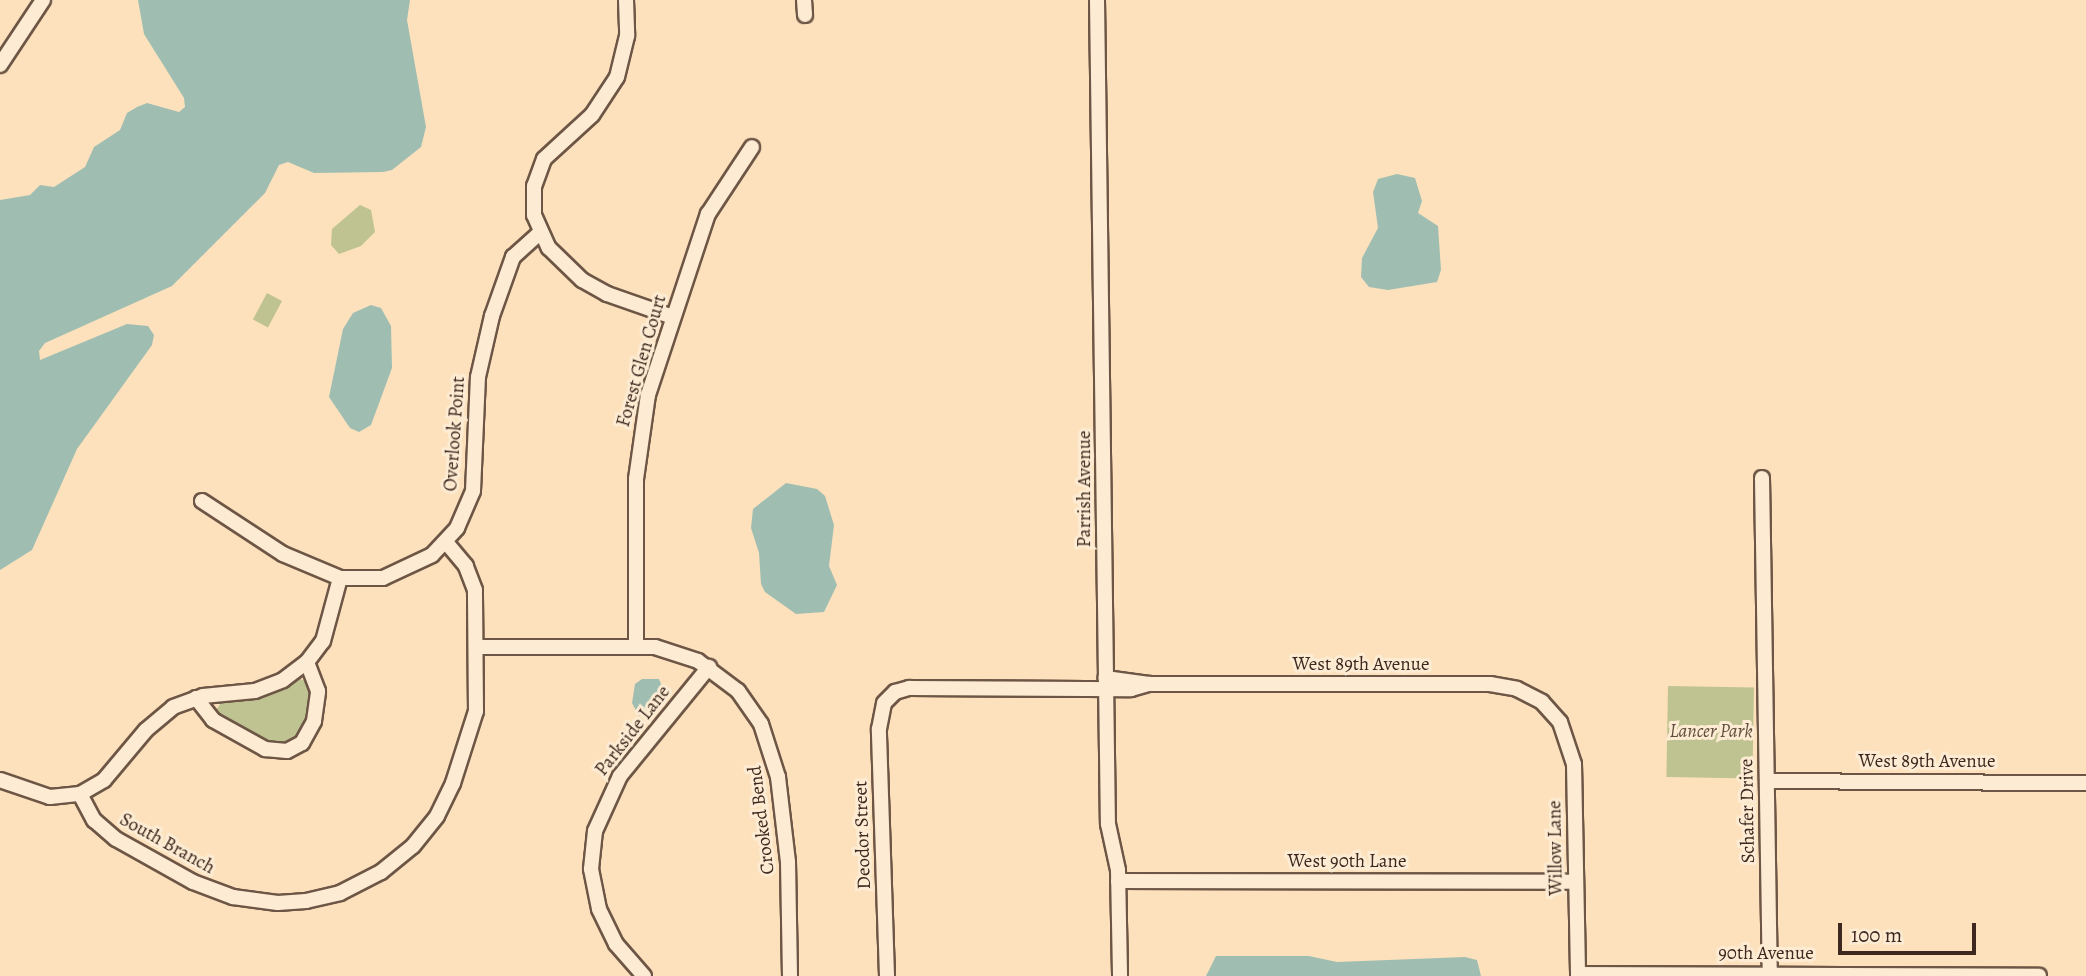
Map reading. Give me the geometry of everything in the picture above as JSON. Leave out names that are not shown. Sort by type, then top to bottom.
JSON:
[{"type":"street","points":[[0,65],[43,0]]},
{"type":"street","points":[[626,0],[625,47],[611,88],[585,123],[551,151],[536,176],[532,206],[540,233],[582,280],[617,298],[673,317]]},
{"type":"street","points":[[804,0],[805,15]]},
{"type":"street","name":"Parrish Avenue","points":[[1097,0],[1108,824],[1118,881],[1120,976]]},
{"type":"street","name":"Forest Glen Court","points":[[636,645],[637,458],[648,395],[712,205],[752,147]]},
{"type":"street","name":"Overlook Point","points":[[202,501],[274,549],[340,578],[392,576],[424,560],[446,542],[473,491],[477,388],[488,325],[513,257],[540,233]]},
{"type":"street","name":"Schafer Drive","points":[[1762,478],[1770,974]]},
{"type":"street","name":"South Branch","points":[[80,794],[106,833],[204,888],[247,900],[278,903],[340,893],[399,859],[443,806],[476,710],[478,647],[472,582],[446,542]]},
{"type":"street","points":[[0,780],[50,797],[80,794],[104,779],[158,718],[196,698],[264,689],[307,662],[331,623],[340,578]]},
{"type":"street","name":"Crooked Bend","points":[[478,647],[636,645],[675,652],[709,667],[749,703],[773,753],[788,862],[790,976]]},
{"type":"street","points":[[196,698],[213,720],[265,749],[287,751],[308,737],[314,721],[318,691],[307,662]]},
{"type":"street","name":"Parkside Lane","points":[[645,976],[615,943],[599,909],[591,869],[595,831],[620,776],[709,667]]},
{"type":"street","name":"West 89th Avenue","points":[[890,696],[909,688],[1106,684],[1490,684],[1517,689],[1542,702],[1560,722]]},
{"type":"street","name":"Deodor Street","points":[[887,976],[879,729],[881,711],[890,696]]},
{"type":"street","name":"Willow Lane","points":[[1560,722],[1574,764],[1578,975]]},
{"type":"street","name":"West 89th Avenue","points":[[1767,781],[2086,783]]},
{"type":"street","name":"West 90th Lane","points":[[1118,881],[1576,882]]},
{"type":"street","name":"90th Avenue","points":[[1578,975],[2039,975]]},
{"type":"green space","points":[[360,205],[371,210],[375,232],[361,246],[339,254],[331,245],[332,229]]},
{"type":"green space","points":[[267,293],[282,301],[268,327],[253,319]]},
{"type":"green space","points":[[300,679],[309,682],[312,695],[306,730],[291,744],[273,745],[215,712],[222,701],[263,697]]},
{"type":"green space","name":"Lancer Park","points":[[1668,686],[1754,688],[1752,778],[1666,777]]},
{"type":"shaded area","points":[[138,0],[410,0],[407,20],[426,127],[421,147],[392,170],[314,173],[288,162],[279,165],[265,193],[172,286],[45,343],[39,351],[40,360],[127,324],[148,326],[154,335],[152,345],[77,449],[32,550],[0,570],[0,200],[30,195],[40,185],[54,187],[85,167],[94,147],[120,130],[127,113],[137,107],[147,103],[179,112],[185,107],[184,98],[144,34]]},
{"type":"shaded area","points":[[1397,174],[1415,178],[1422,201],[1418,213],[1438,226],[1441,270],[1437,282],[1388,290],[1369,287],[1361,277],[1362,258],[1378,228],[1373,192],[1378,179]]},
{"type":"shaded area","points":[[371,305],[381,308],[391,326],[392,368],[371,425],[359,432],[350,428],[329,397],[343,329],[353,313]]},
{"type":"shaded area","points":[[786,483],[817,489],[825,496],[834,525],[829,566],[837,585],[824,612],[796,614],[765,592],[761,584],[759,553],[751,528],[753,509]]},
{"type":"shaded area","points":[[642,679],[659,679],[663,689],[649,712],[639,716],[632,703],[635,684]]},
{"type":"shaded area","points":[[1216,956],[1309,956],[1337,962],[1465,957],[1477,960],[1481,976],[1206,976]]}]
